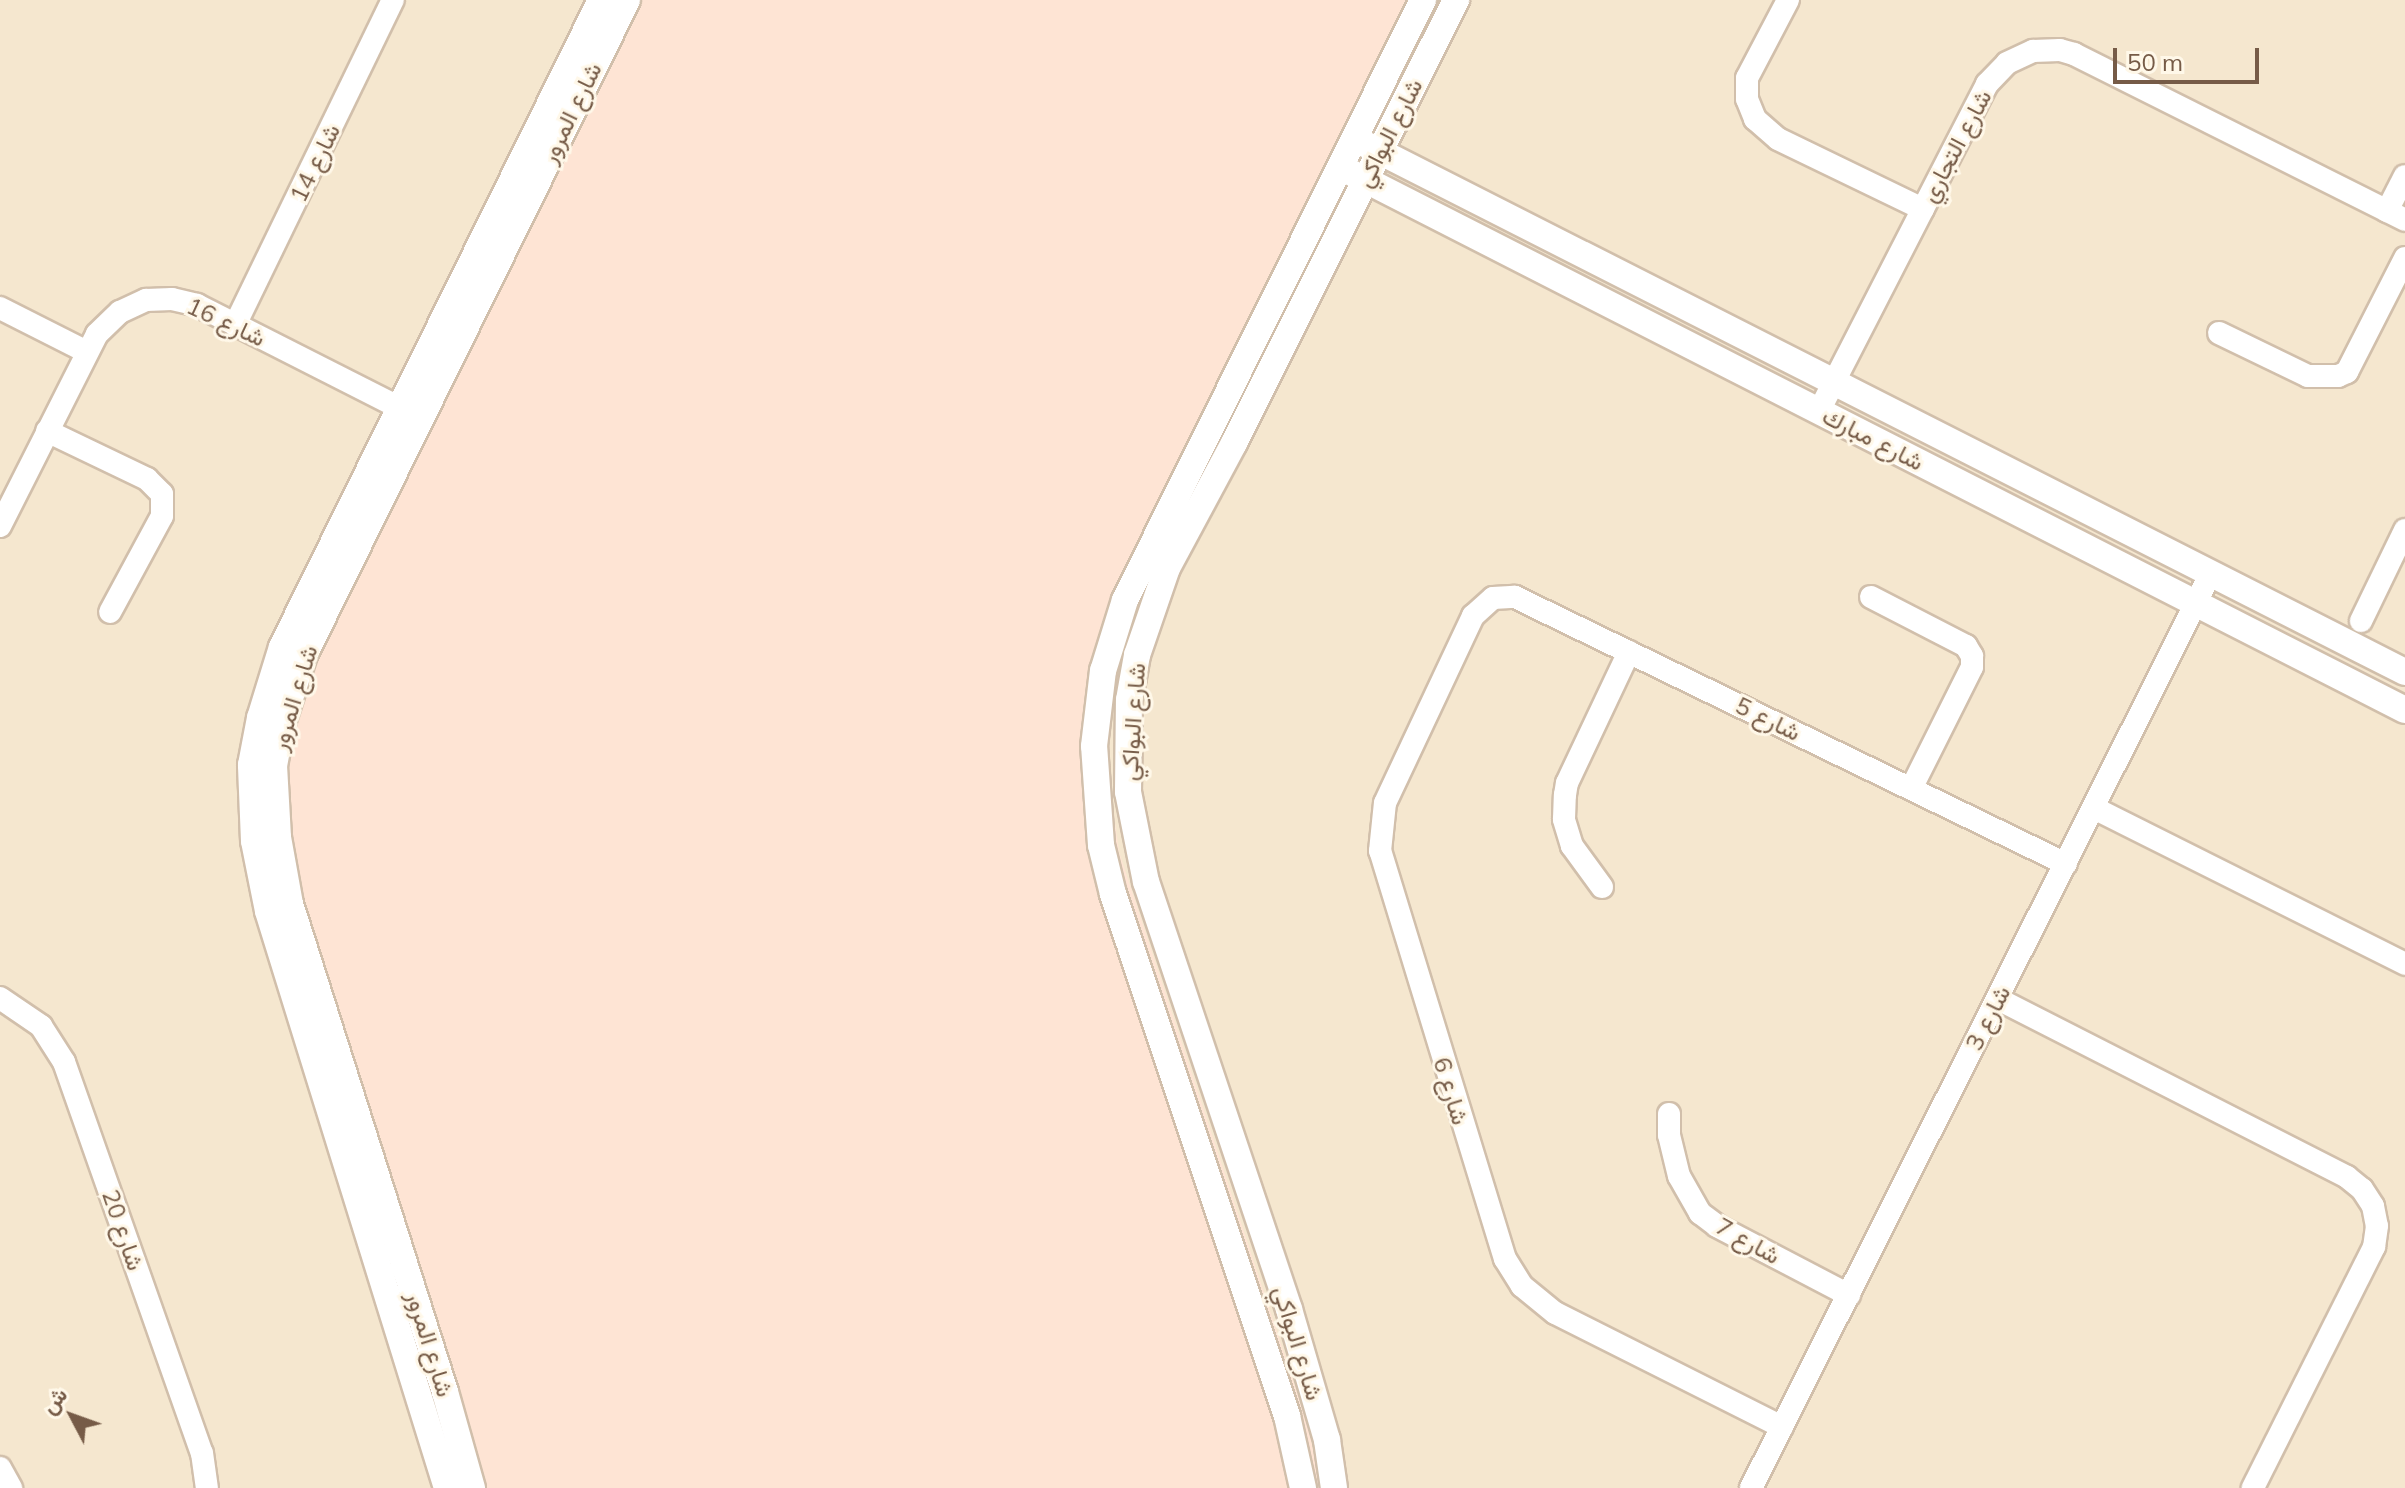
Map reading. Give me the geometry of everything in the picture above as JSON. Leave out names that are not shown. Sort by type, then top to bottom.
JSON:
[{"type":"street","name":"شارع 14","points":[[235,325],[393,0]]},
{"type":"street","name":"شارع المرور","points":[[410,414],[601,0]]},
{"type":"street","name":"شارع المرور","points":[[472,1488],[434,1396],[317,1027],[268,911],[258,865],[250,789],[254,741],[282,647],[410,414],[627,0]]},
{"type":"street","name":"شارع البواكي","points":[[1303,1488],[1287,1416],[1113,894],[1100,833],[1094,746],[1103,671],[1125,600],[1423,0]]},
{"type":"street","name":"شارع البواكي","points":[[1334,1488],[1327,1440],[1289,1309],[1146,882],[1128,792],[1126,746],[1137,655],[1167,568],[1234,443],[1456,0]]},
{"type":"street","points":[[1788,0],[1747,78],[1747,99],[1755,119],[1778,139],[1923,209]]},
{"type":"street","name":"شارع التجاري","points":[[1819,411],[1996,73],[2019,56],[2047,50],[2074,54],[2396,216]]},
{"type":"street","name":"شارع مبارك","points":[[1354,138],[2405,672]]},
{"type":"street","name":"شارع مبارك","points":[[1340,167],[2405,710]]},
{"type":"street","points":[[2396,216],[2405,176]]},
{"type":"street","points":[[2219,333],[2308,376],[2338,376],[2347,372],[2405,258]]},
{"type":"street","name":"شارع 16","points":[[0,526],[87,352],[107,321],[146,300],[184,301],[410,414]]},
{"type":"street","points":[[0,308],[87,352]]},
{"type":"street","points":[[47,431],[147,479],[162,494],[162,516],[110,612]]},
{"type":"street","points":[[2361,621],[2405,530]]},
{"type":"street","name":"شارع 3","points":[[1751,1488],[2211,573]]},
{"type":"street","name":"شارع 5","points":[[1473,616],[1493,598],[1515,597],[2066,864]]},
{"type":"street","points":[[1871,597],[1966,646],[1972,656],[1972,667],[1911,789]]},
{"type":"street","name":"شارع 6","points":[[1473,616],[1385,803],[1380,851],[1505,1259],[1522,1286],[1555,1313],[1782,1427]]},
{"type":"street","points":[[1602,887],[1572,846],[1564,819],[1565,795],[1629,652]]},
{"type":"street","points":[[2094,808],[2405,964]]},
{"type":"street","name":"شارع 20","points":[[0,998],[41,1026],[64,1062],[202,1453],[207,1488]]},
{"type":"street","points":[[1998,999],[2347,1177],[2362,1189],[2373,1206],[2377,1226],[2374,1247],[2253,1488]]},
{"type":"street","name":"شارع 7","points":[[1669,1114],[1669,1135],[1679,1176],[1700,1213],[1717,1226],[1849,1295]]},
{"type":"street","name":"شارع المرور","points":[[434,1396],[447,1488]]},
{"type":"street","points":[[0,1468],[11,1488]]},
{"type":"shaded area","points":[[0,0],[2405,0],[2405,1488],[0,1488]]},
{"type":"shaded area","points":[[609,0],[1441,0],[1156,574],[1119,667],[1110,718],[1108,772],[1119,852],[1309,1429],[1320,1488],[465,1488],[263,758]]}]
